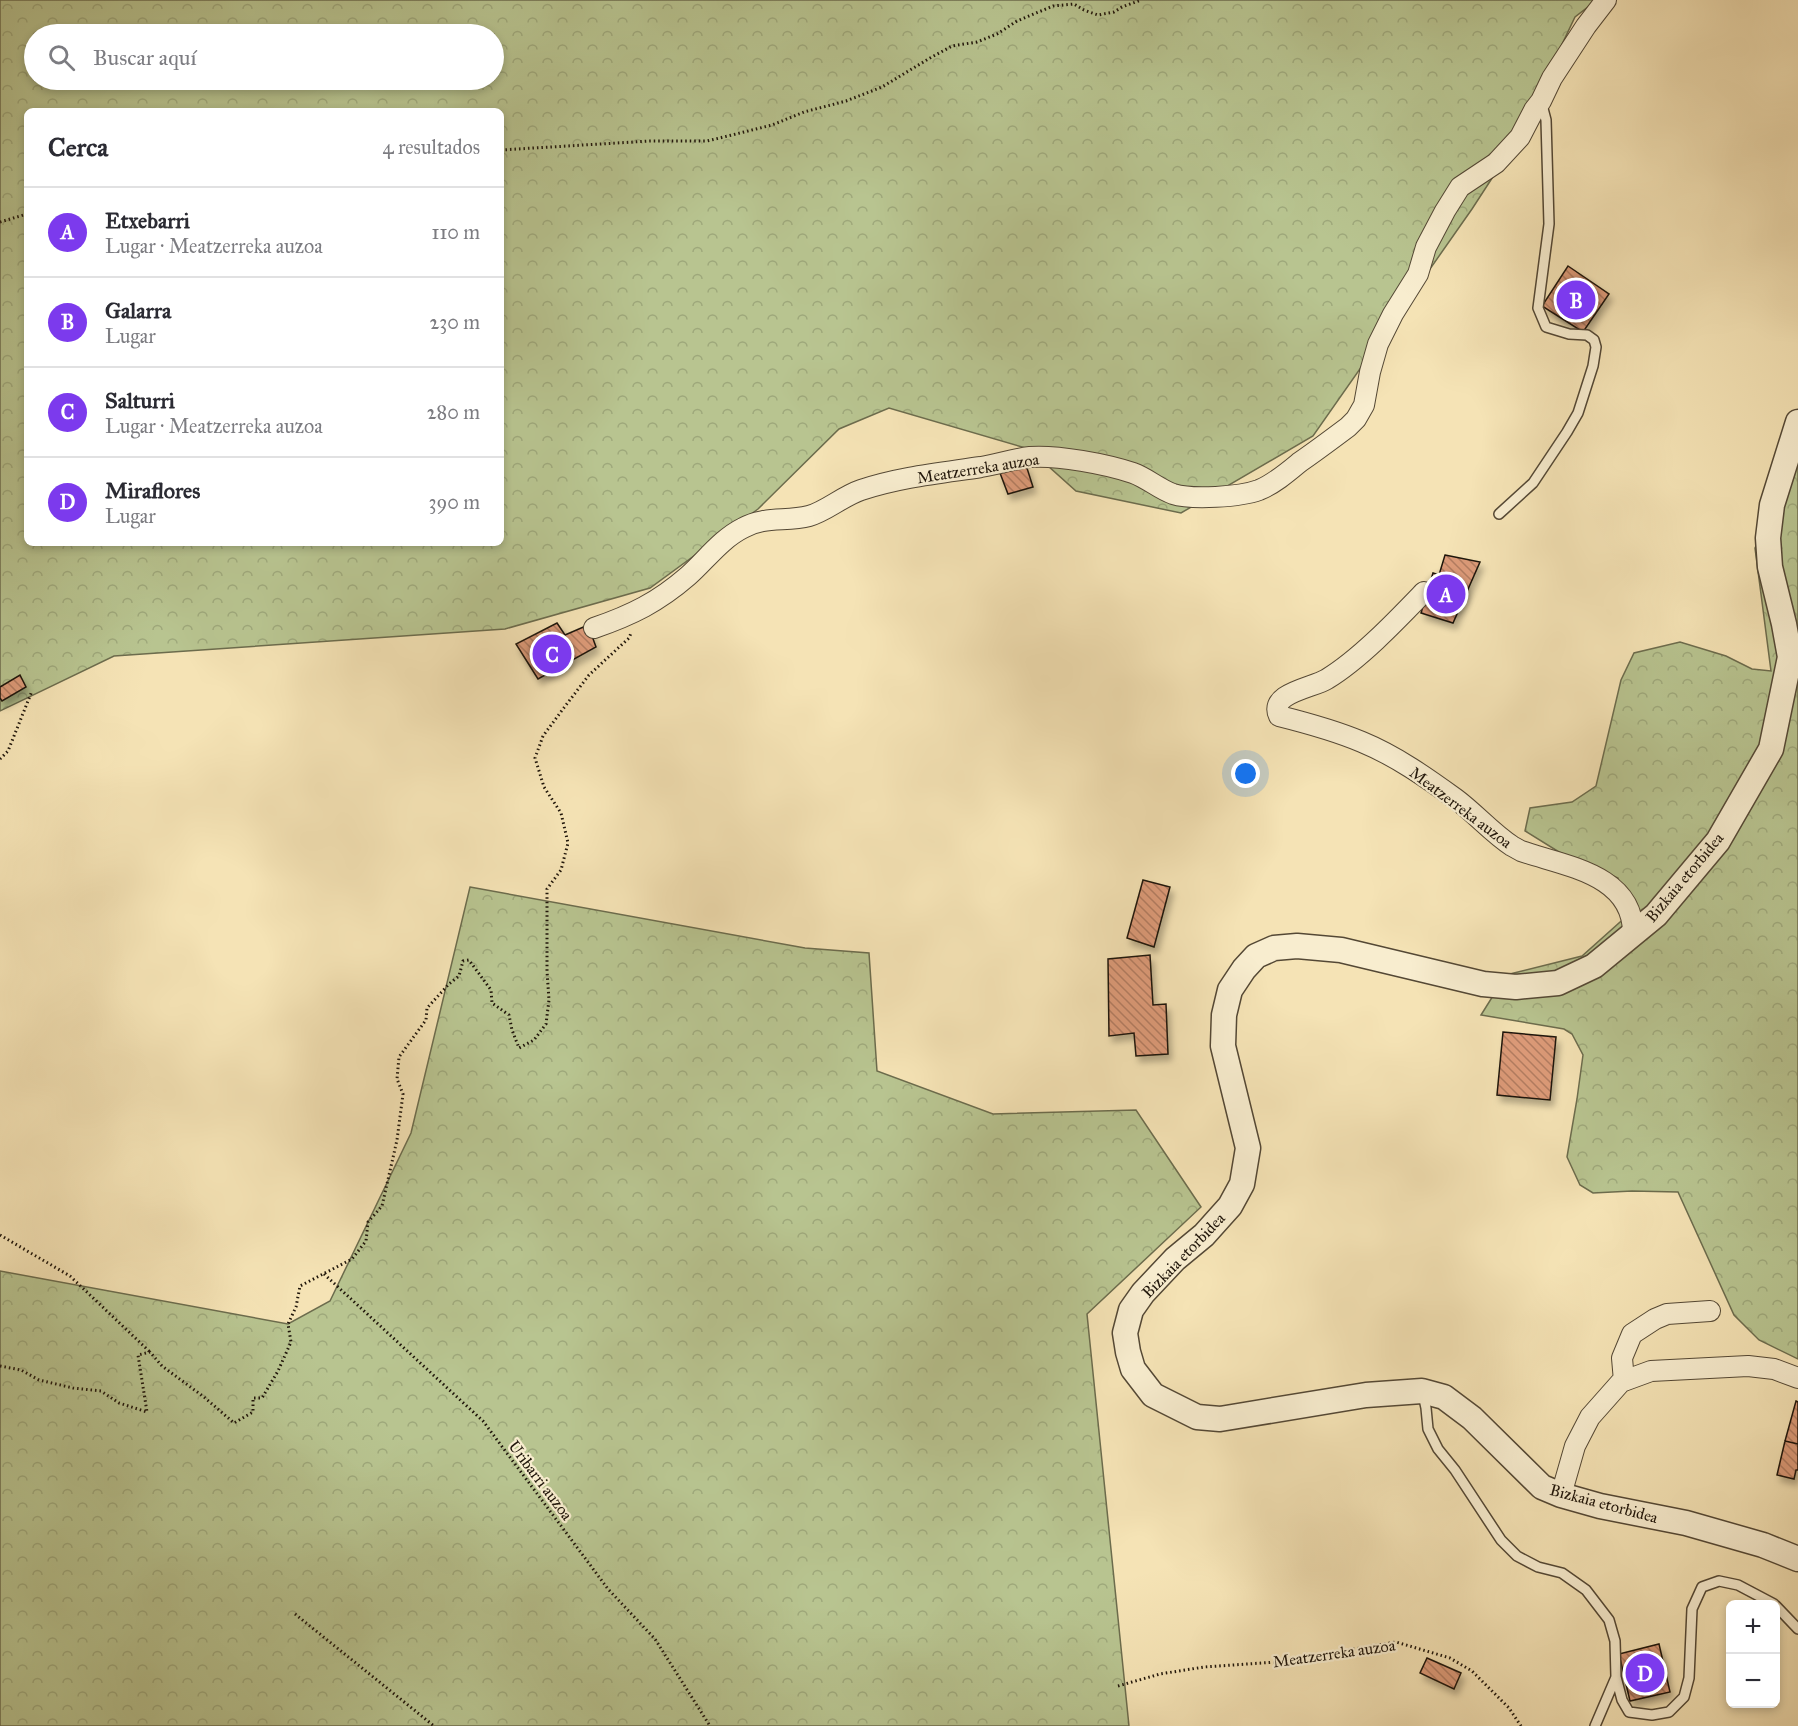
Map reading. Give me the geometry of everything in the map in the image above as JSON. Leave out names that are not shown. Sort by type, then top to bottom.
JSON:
[{"type":"street","name":"Meatzerreka auzoa","points":[[594,628],[631,615],[658,600],[688,576],[719,545],[742,528],[758,521],[817,514],[840,499],[860,490],[896,481],[1039,457],[1064,458],[1131,472],[1174,494],[1218,497],[1260,489],[1291,470],[1348,428],[1356,419],[1364,405],[1378,344],[1393,314],[1418,274],[1426,247],[1445,211],[1460,187],[1496,163],[1520,137],[1568,52],[1606,0]]},
{"type":"street","name":"Bizkaia etorbidea","points":[[1798,422],[1772,505],[1768,538],[1770,567],[1790,657],[1771,749],[1718,840],[1656,915],[1594,966],[1558,983],[1516,987],[1483,984],[1341,950],[1297,946],[1274,948],[1257,956],[1244,969],[1230,990],[1224,1015],[1223,1047],[1248,1148],[1242,1184],[1230,1206],[1204,1235],[1175,1259],[1143,1293],[1131,1310],[1125,1333],[1133,1369],[1153,1395],[1197,1418],[1220,1419],[1366,1395],[1422,1391],[1444,1397],[1472,1418],[1542,1487],[1600,1506],[1686,1523],[1763,1545],[1798,1559]]},
{"type":"street","name":"Meatzerreka auzoa","points":[[1424,592],[1372,644],[1347,665],[1319,684],[1284,697],[1277,704],[1276,711],[1279,716],[1372,746],[1438,786],[1512,846],[1605,881],[1619,894],[1624,903],[1633,926],[1633,934]]},
{"type":"street","points":[[1624,1381],[1622,1358],[1632,1334],[1667,1314],[1710,1311]]},
{"type":"street","points":[[1561,1495],[1575,1446],[1590,1417],[1621,1382],[1651,1371],[1748,1366],[1774,1369],[1798,1378]]},
{"type":"lane","points":[[1499,514],[1533,483],[1573,423],[1593,366],[1596,347],[1594,340],[1587,335],[1569,334],[1546,327],[1538,308],[1549,224],[1546,120],[1541,101]]},
{"type":"lane","points":[[1422,1391],[1428,1429],[1438,1449],[1455,1470],[1501,1540],[1517,1556],[1538,1567],[1562,1573],[1586,1590],[1609,1620],[1615,1641],[1616,1677],[1622,1700],[1629,1712],[1652,1715],[1669,1712],[1684,1697],[1689,1678],[1692,1609],[1702,1587],[1719,1581],[1738,1585],[1765,1600]]},
{"type":"lane","points":[[1780,1611],[1798,1629]]},
{"type":"lane","points":[[1595,1726],[1616,1677]]},
{"type":"path","points":[[504,150],[640,141],[707,141],[772,125],[804,112],[882,87],[952,46],[977,42],[997,34],[1017,21],[1053,6],[1074,4],[1098,15],[1114,12],[1141,0]]},
{"type":"path","points":[[0,222],[24,215]]},
{"type":"path","points":[[0,1235],[69,1276],[162,1366],[234,1423],[253,1412],[253,1398],[261,1398],[278,1371],[291,1342],[288,1324],[296,1307],[300,1286],[352,1259],[366,1241],[368,1222],[382,1206],[397,1140],[403,1094],[397,1079],[399,1057],[426,1020],[427,1008],[459,976],[463,962],[470,960],[490,990],[492,1003],[509,1015],[519,1048],[534,1040],[546,1024],[549,1000],[547,889],[561,870],[568,843],[561,813],[544,787],[535,758],[543,736],[589,675],[628,638],[645,607]]},
{"type":"path","points":[[0,759],[8,751],[32,691]]},
{"type":"path","name":"Uribarri auzoa","points":[[324,1274],[483,1421],[608,1589],[655,1639],[710,1726]]},
{"type":"path","points":[[0,1366],[21,1370],[39,1380],[73,1388],[101,1391],[119,1403],[147,1412],[138,1355],[150,1352]]},
{"type":"path","points":[[295,1614],[434,1726]]},
{"type":"path","name":"Meatzerreka auzoa","points":[[1118,1686],[1160,1674],[1204,1667],[1276,1662],[1396,1641],[1450,1658],[1472,1671],[1509,1708],[1521,1726]]},
{"type":"green space","points":[[0,0],[1597,0],[1575,17],[1515,143],[1472,209],[1313,436],[1181,513],[1076,491],[1029,449],[889,408],[839,429],[758,509],[650,588],[505,629],[114,656],[0,711]]},
{"type":"green space","points":[[1798,453],[1798,1359],[1759,1340],[1734,1315],[1678,1192],[1593,1193],[1580,1185],[1567,1157],[1583,1055],[1572,1034],[1564,1029],[1481,1015],[1506,975],[1582,956],[1629,914],[1618,878],[1559,852],[1525,831],[1530,808],[1572,802],[1596,786],[1621,680],[1634,653],[1680,642],[1726,656],[1752,669],[1771,671],[1755,548]]},
{"type":"green space","points":[[470,887],[805,948],[869,953],[877,1071],[993,1114],[1136,1110],[1201,1207],[1087,1314],[1129,1726],[0,1726],[0,1271],[288,1324],[330,1301],[411,1133]]},
{"type":"building","points":[[1568,266],[1609,294],[1583,332],[1542,306]]},
{"type":"building","points":[[1026,465],[1033,487],[1008,494],[1000,473]]},
{"type":"building","points":[[1445,555],[1480,562],[1453,623],[1421,613],[1433,573],[1439,575]]},
{"type":"building","points":[[557,623],[565,635],[588,625],[596,647],[538,679],[516,644]]},
{"type":"building","points":[[20,675],[26,687],[2,701],[0,687]]},
{"type":"building","points":[[1143,880],[1170,887],[1154,947],[1127,938]]},
{"type":"building","points":[[1150,955],[1153,1005],[1166,1004],[1168,1054],[1136,1056],[1134,1033],[1109,1036],[1108,959]]},
{"type":"building","points":[[1503,1032],[1556,1037],[1550,1100],[1497,1095]]},
{"type":"building","points":[[1796,1401],[1798,1402],[1798,1444],[1785,1441]]},
{"type":"building","points":[[1785,1441],[1798,1444],[1798,1470],[1796,1470],[1794,1479],[1777,1475]]},
{"type":"building","points":[[1659,1644],[1670,1692],[1630,1701],[1619,1654]]},
{"type":"building","points":[[1427,1658],[1461,1673],[1454,1689],[1420,1673]]},
{"type":"place","name":"Galarra","points":[[1576,300]]},
{"type":"place","name":"Etxebarri","points":[[1446,594]]},
{"type":"place","name":"Salturri","points":[[552,654]]},
{"type":"place","name":"Miraflores","points":[[1645,1673]]}]
